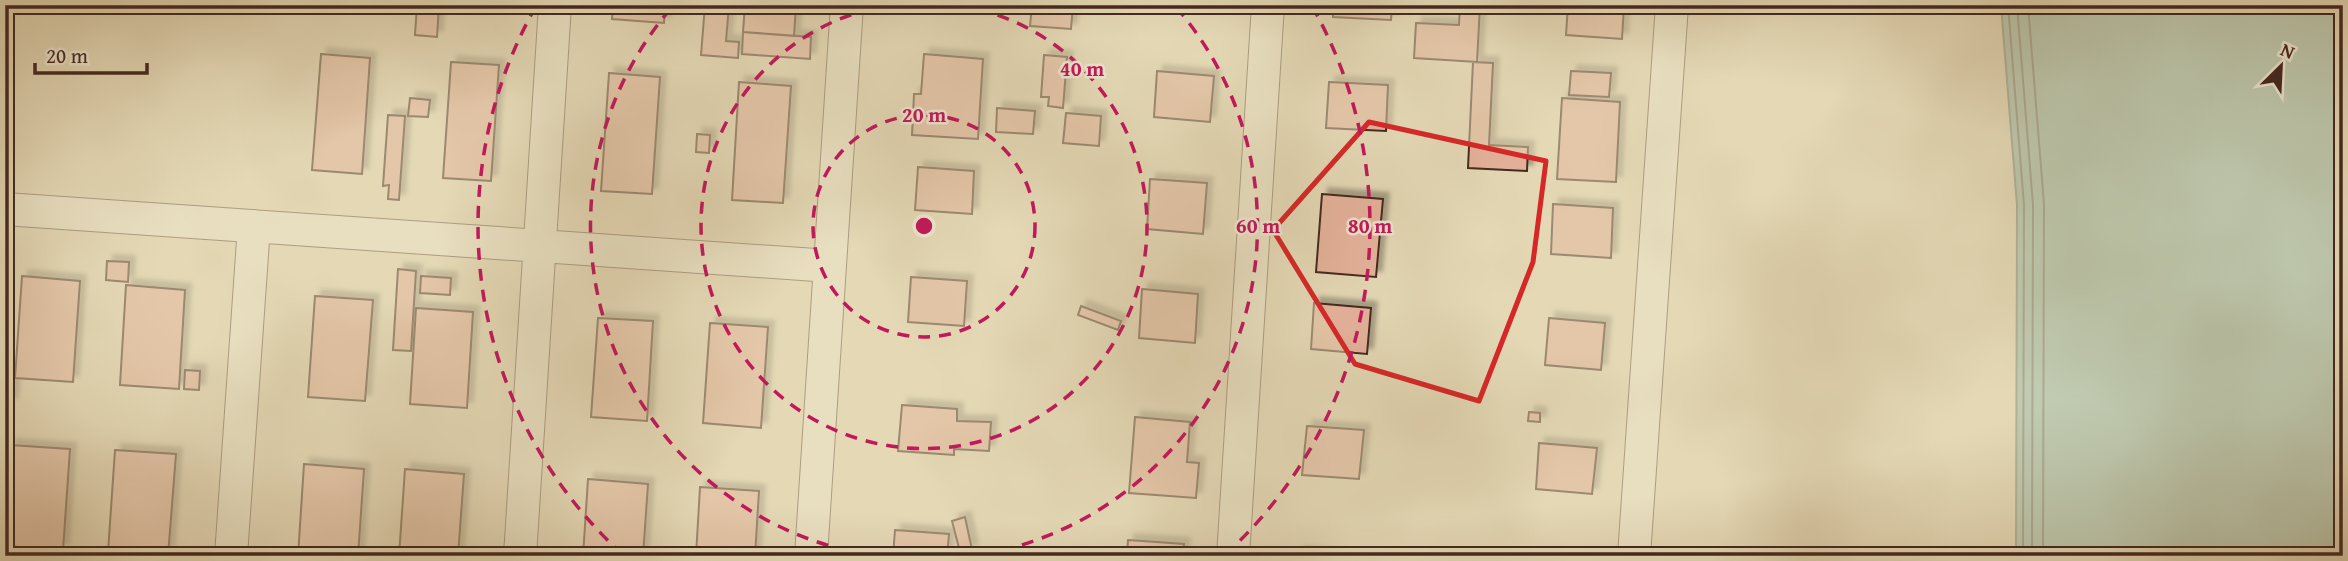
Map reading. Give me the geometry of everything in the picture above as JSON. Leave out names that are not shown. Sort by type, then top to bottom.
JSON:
[{"type":"street","points":[[520,556],[555,5]]},
{"type":"street","points":[[811,556],[848,5]]},
{"type":"street","points":[[1233,556],[1268,5]]},
{"type":"street","points":[[1634,556],[1672,5]]},
{"type":"street","points":[[5,209],[830,266]]},
{"type":"street","points":[[231,556],[254,226]]},
{"type":"highlighted area","points":[[1369,122],[1546,161],[1533,262],[1479,401],[1355,364],[1273,230]]},
{"type":"water","points":[[2001,5],[2343,5],[2343,556],[2016,556],[2017,205]]},
{"type":"building","points":[[417,5],[439,5],[437,37],[415,35]]},
{"type":"building","points":[[454,5],[504,5],[503,13],[454,9]]},
{"type":"building","points":[[613,5],[665,5],[664,23],[612,19]]},
{"type":"building","points":[[705,5],[729,5],[726,41],[739,42],[738,58],[701,55]]},
{"type":"building","points":[[745,5],[796,5],[794,36],[743,32]]},
{"type":"building","points":[[1032,5],[1073,5],[1071,29],[1030,26]]},
{"type":"building","points":[[1218,5],[1218,11],[1161,7]]},
{"type":"building","points":[[1333,5],[1392,5],[1391,20],[1333,17]]},
{"type":"building","points":[[1460,5],[1480,5],[1477,62],[1414,58],[1416,23],[1459,25]]},
{"type":"building","points":[[1568,5],[1624,5],[1622,39],[1566,35]]},
{"type":"building","points":[[743,32],[811,37],[810,59],[742,54]]},
{"type":"building","points":[[321,54],[370,58],[362,174],[312,170]]},
{"type":"building","points":[[924,54],[983,59],[978,139],[912,135],[914,94],[921,94]]},
{"type":"building","points":[[1044,55],[1067,57],[1063,108],[1048,106],[1049,97],[1041,97]]},
{"type":"building","points":[[451,62],[499,65],[491,181],[443,178]]},
{"type":"building","points":[[1473,62],[1493,63],[1489,145],[1528,147],[1527,171],[1468,168]]},
{"type":"building","points":[[1157,71],[1214,76],[1210,122],[1154,117]]},
{"type":"building","points":[[1571,71],[1611,73],[1609,97],[1569,95]]},
{"type":"building","points":[[609,73],[660,77],[652,194],[601,191]]},
{"type":"building","points":[[739,82],[791,86],[783,203],[732,200]]},
{"type":"building","points":[[1329,82],[1388,85],[1386,131],[1326,128]]},
{"type":"building","points":[[410,98],[430,100],[428,117],[408,116]]},
{"type":"building","points":[[1562,98],[1620,102],[1616,182],[1557,179]]},
{"type":"building","points":[[997,108],[1035,111],[1033,134],[996,132]]},
{"type":"building","points":[[1066,113],[1101,116],[1099,146],[1063,143]]},
{"type":"building","points":[[388,115],[405,116],[399,200],[388,199],[389,185],[383,186]]},
{"type":"building","points":[[697,134],[710,135],[709,153],[696,152]]},
{"type":"building","points":[[918,167],[974,171],[972,214],[915,210]]},
{"type":"building","points":[[1150,179],[1207,183],[1203,234],[1147,229]]},
{"type":"building","points":[[1322,194],[1383,199],[1376,277],[1316,272]]},
{"type":"building","points":[[1553,204],[1613,208],[1611,258],[1551,254]]},
{"type":"building","points":[[107,261],[129,262],[128,282],[106,280]]},
{"type":"building","points":[[398,269],[416,271],[411,351],[393,350]]},
{"type":"building","points":[[22,276],[80,281],[73,382],[15,378]]},
{"type":"building","points":[[421,276],[451,278],[450,295],[420,293]]},
{"type":"building","points":[[911,277],[967,281],[964,326],[908,322]]},
{"type":"building","points":[[126,285],[185,290],[179,389],[120,385]]},
{"type":"building","points":[[1142,289],[1198,294],[1195,343],[1139,338]]},
{"type":"building","points":[[315,296],[373,300],[365,401],[308,397]]},
{"type":"building","points":[[1314,303],[1371,308],[1367,354],[1311,349]]},
{"type":"building","points":[[1081,306],[1121,321],[1118,330],[1078,315]]},
{"type":"building","points":[[416,308],[473,312],[467,408],[410,404]]},
{"type":"building","points":[[598,318],[653,321],[647,421],[591,417]]},
{"type":"building","points":[[1549,318],[1605,323],[1601,370],[1545,365]]},
{"type":"building","points":[[710,323],[768,327],[761,428],[703,423]]},
{"type":"building","points":[[185,370],[200,371],[199,390],[184,389]]},
{"type":"building","points":[[5,381],[14,382],[12,404],[5,403]]},
{"type":"building","points":[[902,405],[957,409],[957,421],[991,422],[989,451],[954,449],[954,455],[898,451]]},
{"type":"building","points":[[1529,412],[1540,413],[1540,422],[1528,421]]},
{"type":"building","points":[[1135,417],[1190,422],[1187,462],[1199,463],[1196,498],[1129,493]]},
{"type":"building","points":[[1307,426],[1364,430],[1359,479],[1302,475]]},
{"type":"building","points":[[1539,443],[1597,448],[1592,494],[1536,489]]},
{"type":"building","points":[[10,445],[70,449],[63,550],[5,546]]},
{"type":"building","points":[[115,450],[176,454],[168,556],[108,552]]},
{"type":"building","points":[[304,464],[364,469],[358,556],[298,556]]},
{"type":"building","points":[[405,469],[464,474],[458,556],[399,556]]},
{"type":"building","points":[[588,479],[648,484],[643,556],[583,556]]},
{"type":"building","points":[[700,487],[759,491],[755,556],[696,556]]},
{"type":"building","points":[[965,517],[972,550],[960,552],[952,521]]},
{"type":"building","points":[[895,530],[949,534],[947,556],[893,556]]},
{"type":"building","points":[[1128,540],[1184,544],[1183,556],[1127,556]]},
{"type":"building","points":[[1299,552],[1340,556],[1299,556]]}]
